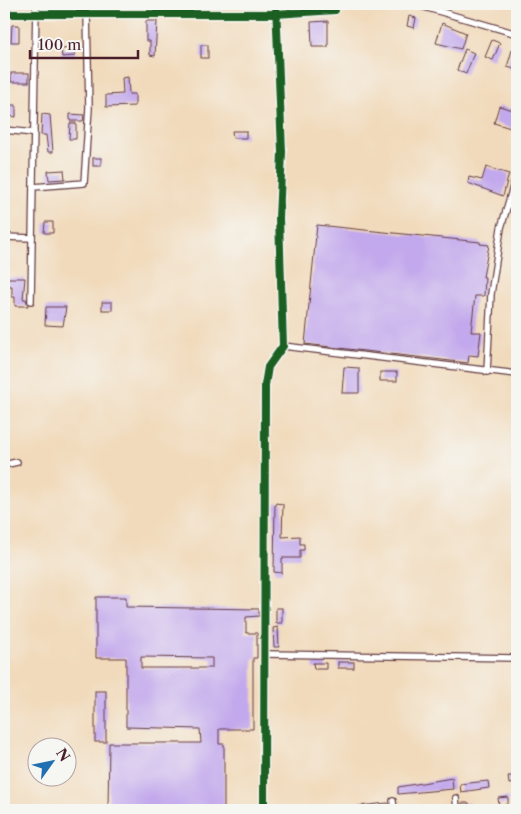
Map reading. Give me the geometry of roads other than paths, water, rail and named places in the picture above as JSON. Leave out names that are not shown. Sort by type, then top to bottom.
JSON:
[{"type":"street","points":[[31,300],[36,4]]},
{"type":"street","points":[[264,810],[266,654],[265,385],[268,367],[283,346],[279,218],[282,152],[276,4]]},
{"type":"street","points":[[4,14],[276,14],[336,10],[335,4]]},
{"type":"street","points":[[414,4],[517,34]]},
{"type":"street","points":[[33,187],[84,183],[89,108],[87,13]]},
{"type":"street","points":[[4,130],[34,133]]},
{"type":"street","points":[[487,372],[492,294],[500,228],[517,173]]},
{"type":"street","points":[[4,237],[32,238]]},
{"type":"street","points":[[283,346],[487,372],[517,374]]},
{"type":"street","points":[[4,465],[16,462]]},
{"type":"street","points":[[266,654],[517,658]]},
{"type":"street","points":[[456,798],[457,810]]},
{"type":"street","points":[[393,801],[394,810]]}]
